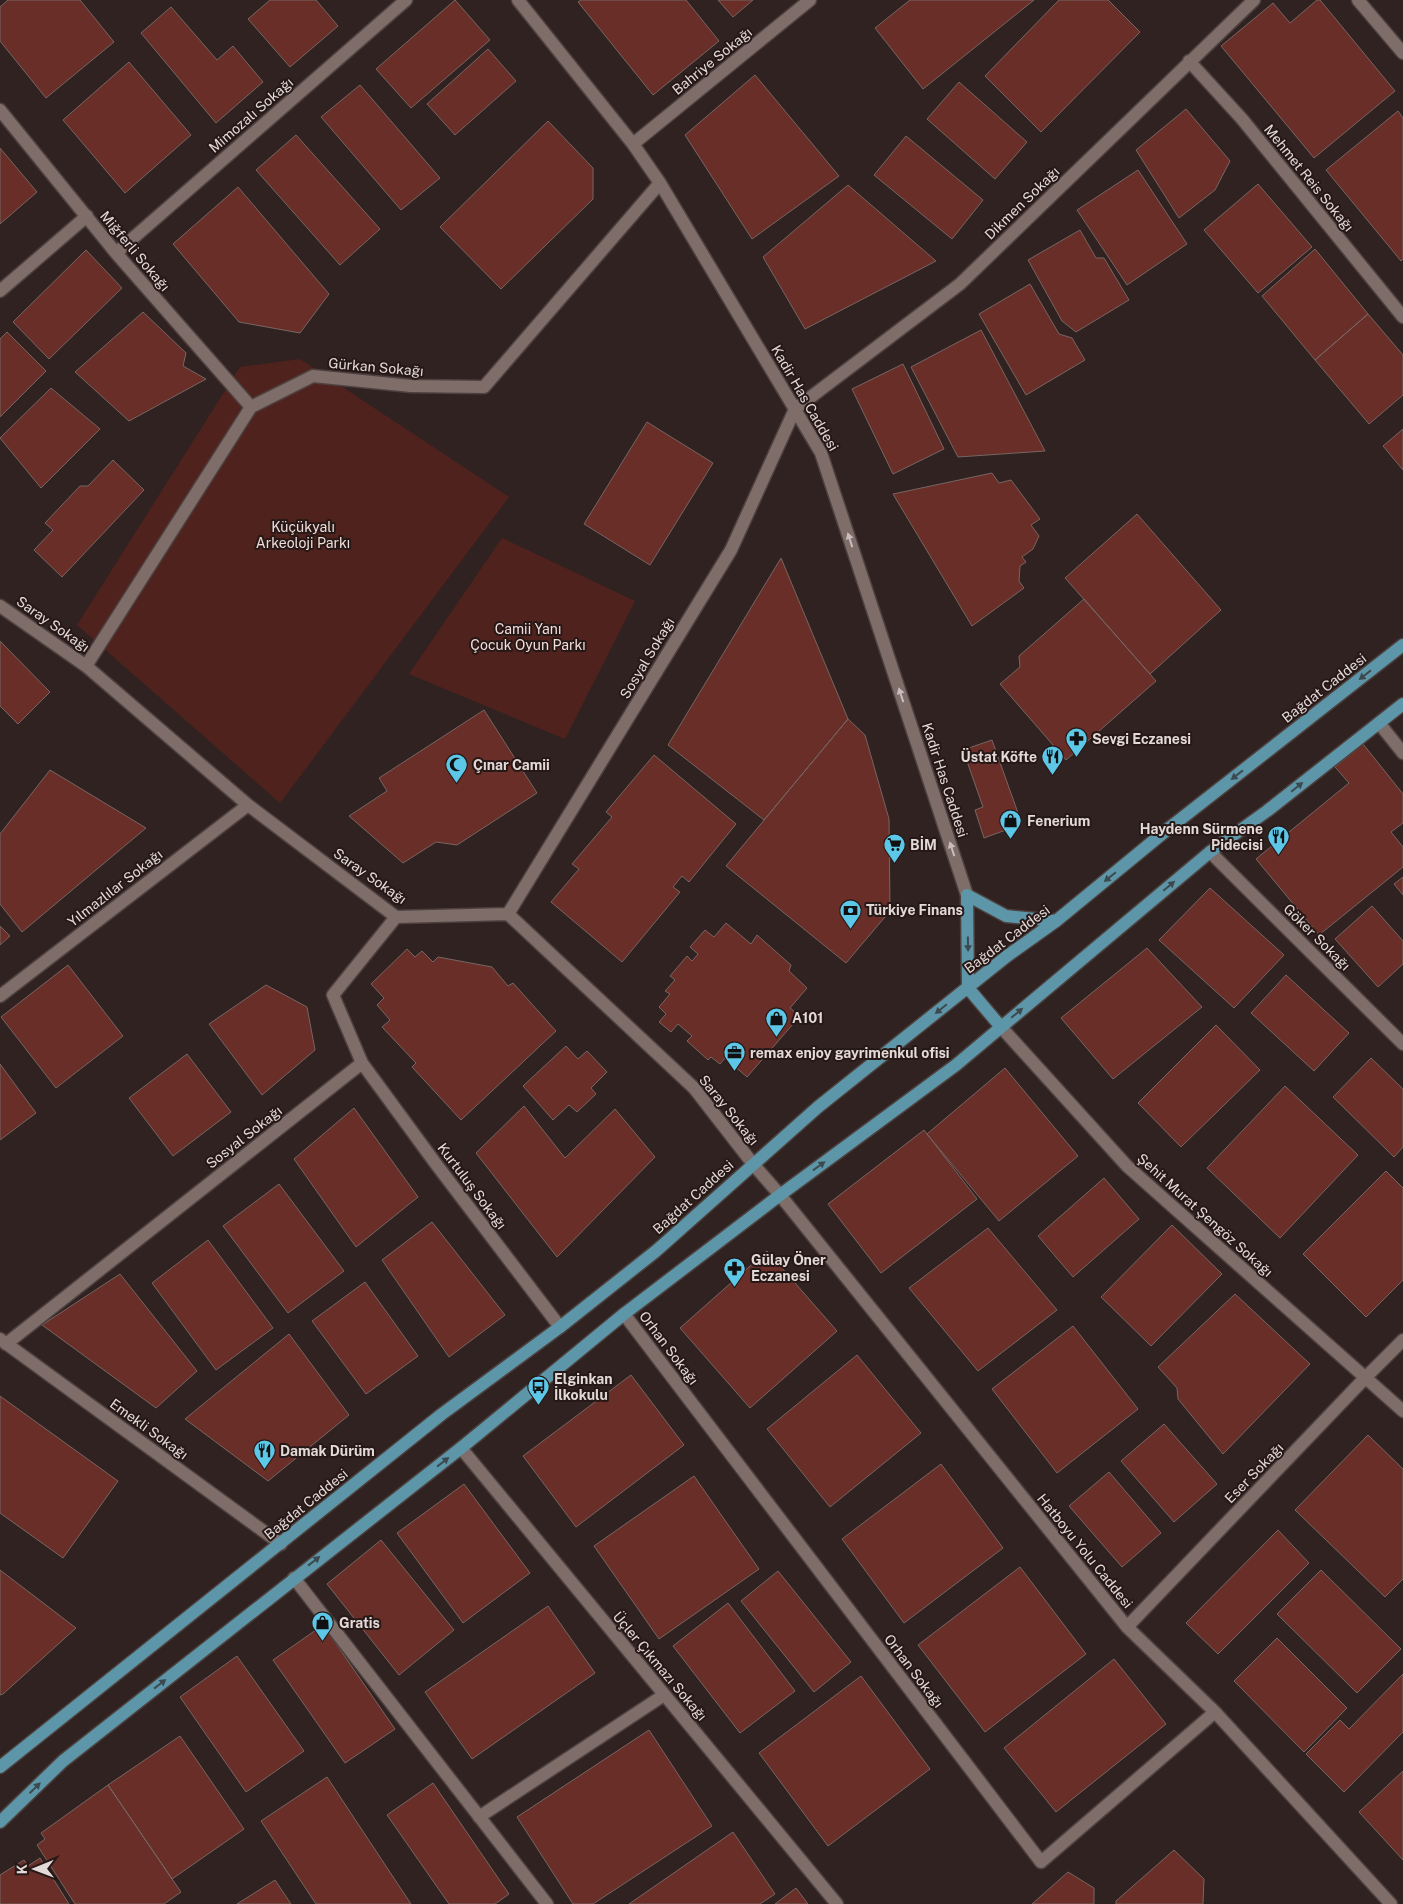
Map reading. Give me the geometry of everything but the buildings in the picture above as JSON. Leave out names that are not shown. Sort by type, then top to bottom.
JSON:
[{"type":"main road","name":"Bağdat Caddesi","points":[[0,1767],[442,1414],[560,1327],[656,1251],[818,1107],[1006,956],[1056,921],[1168,828],[1403,645]]},
{"type":"main road","points":[[0,1822],[63,1761],[460,1448],[624,1314],[780,1195],[956,1065],[1210,852],[1267,811],[1403,704]]},
{"type":"main road","points":[[1001,1027],[968,988],[967,895],[1006,916],[1056,921]]},
{"type":"street","name":"Mimozalı Sokağı","points":[[116,253],[406,0]]},
{"type":"street","name":"Kadir Has Caddesi","points":[[518,0],[634,144],[660,183],[821,453],[967,895]]},
{"type":"street","name":"Bahriye Sokağı","points":[[634,144],[810,0]]},
{"type":"street","name":"Dikmen Sokağı","points":[[795,409],[960,284],[1254,0]]},
{"type":"street","points":[[1358,0],[1403,53]]},
{"type":"street","name":"Mehmet Reis Sokağı","points":[[1189,61],[1242,119],[1403,317]]},
{"type":"street","name":"Miğferli Sokağı","points":[[0,110],[116,253],[251,407]]},
{"type":"street","name":"Gürkan Sokağı","points":[[251,407],[313,376],[411,386],[484,387],[660,183]]},
{"type":"street","points":[[0,291],[87,216]]},
{"type":"street","points":[[86,666],[251,407]]},
{"type":"street","name":"Sosyal Sokağı","points":[[508,914],[731,550],[795,409]]},
{"type":"street","name":"Saray Sokağı","points":[[0,606],[86,666],[248,805],[396,917],[508,914],[694,1088],[753,1164],[780,1195]]},
{"type":"street","points":[[1379,723],[1403,753]]},
{"type":"street","name":"Yılmazlılar Sokağı","points":[[0,996],[248,805]]},
{"type":"street","name":"Göker Sokağı","points":[[1210,852],[1403,1044]]},
{"type":"street","points":[[362,1063],[333,995],[396,917]]},
{"type":"street","name":"Şehit Murat Şengöz Sokağı","points":[[1001,1027],[1128,1166],[1403,1411]]},
{"type":"street","name":"Sosyal Sokağı","points":[[3,1341],[362,1063]]},
{"type":"street","name":"Kurtuluş Sokağı","points":[[362,1063],[560,1327]]},
{"type":"street","name":"Hatboyu Yolu Caddesi","points":[[780,1195],[1127,1627],[1215,1712],[1391,1904]]},
{"type":"street","name":"Orhan Sokağı","points":[[624,1314],[1041,1862],[1215,1712]]},
{"type":"street","name":"Eser Sokağı","points":[[1127,1627],[1403,1340]]},
{"type":"street","name":"Emekli Sokağı","points":[[3,1341],[281,1544]]},
{"type":"street","name":"Üçler Çıkmazı Sokağı","points":[[460,1448],[837,1904]]},
{"type":"street","points":[[294,1578],[547,1904]]},
{"type":"street","points":[[479,1817],[664,1695]]},
{"type":"green space","name":"Küçükyalı Arkeoloji Parkı","points":[[300,359],[509,497],[280,803],[77,625],[240,367]]},
{"type":"green space","name":"Camii Yanı Çocuk Oyun Parkı","points":[[502,538],[635,601],[565,739],[409,674]]},
{"type":"place","name":"Sevgi Eczanesi","points":[[1076,758]]},
{"type":"place","name":"Üstat Köfte","points":[[1053,776]]},
{"type":"place","name":"Çınar Camii","points":[[457,784]]},
{"type":"place","name":"Fenerium","points":[[1011,840]]},
{"type":"place","name":"Haydenn Sürmene Pidecisi","points":[[1279,856]]},
{"type":"place","name":"BİM","points":[[894,864]]},
{"type":"place","name":"Türkiye Finans","points":[[850,929]]},
{"type":"place","name":"A101","points":[[776,1037]]},
{"type":"place","name":"remax enjoy gayrimenkul ofisi","points":[[734,1072]]},
{"type":"place","name":"Gülay Öner Eczanesi","points":[[735,1287]]},
{"type":"place","name":"Elginkan İlkokulu","points":[[538,1406]]},
{"type":"place","name":"Damak Dürüm","points":[[264,1470]]},
{"type":"place","name":"Gratis","points":[[323,1642]]}]
